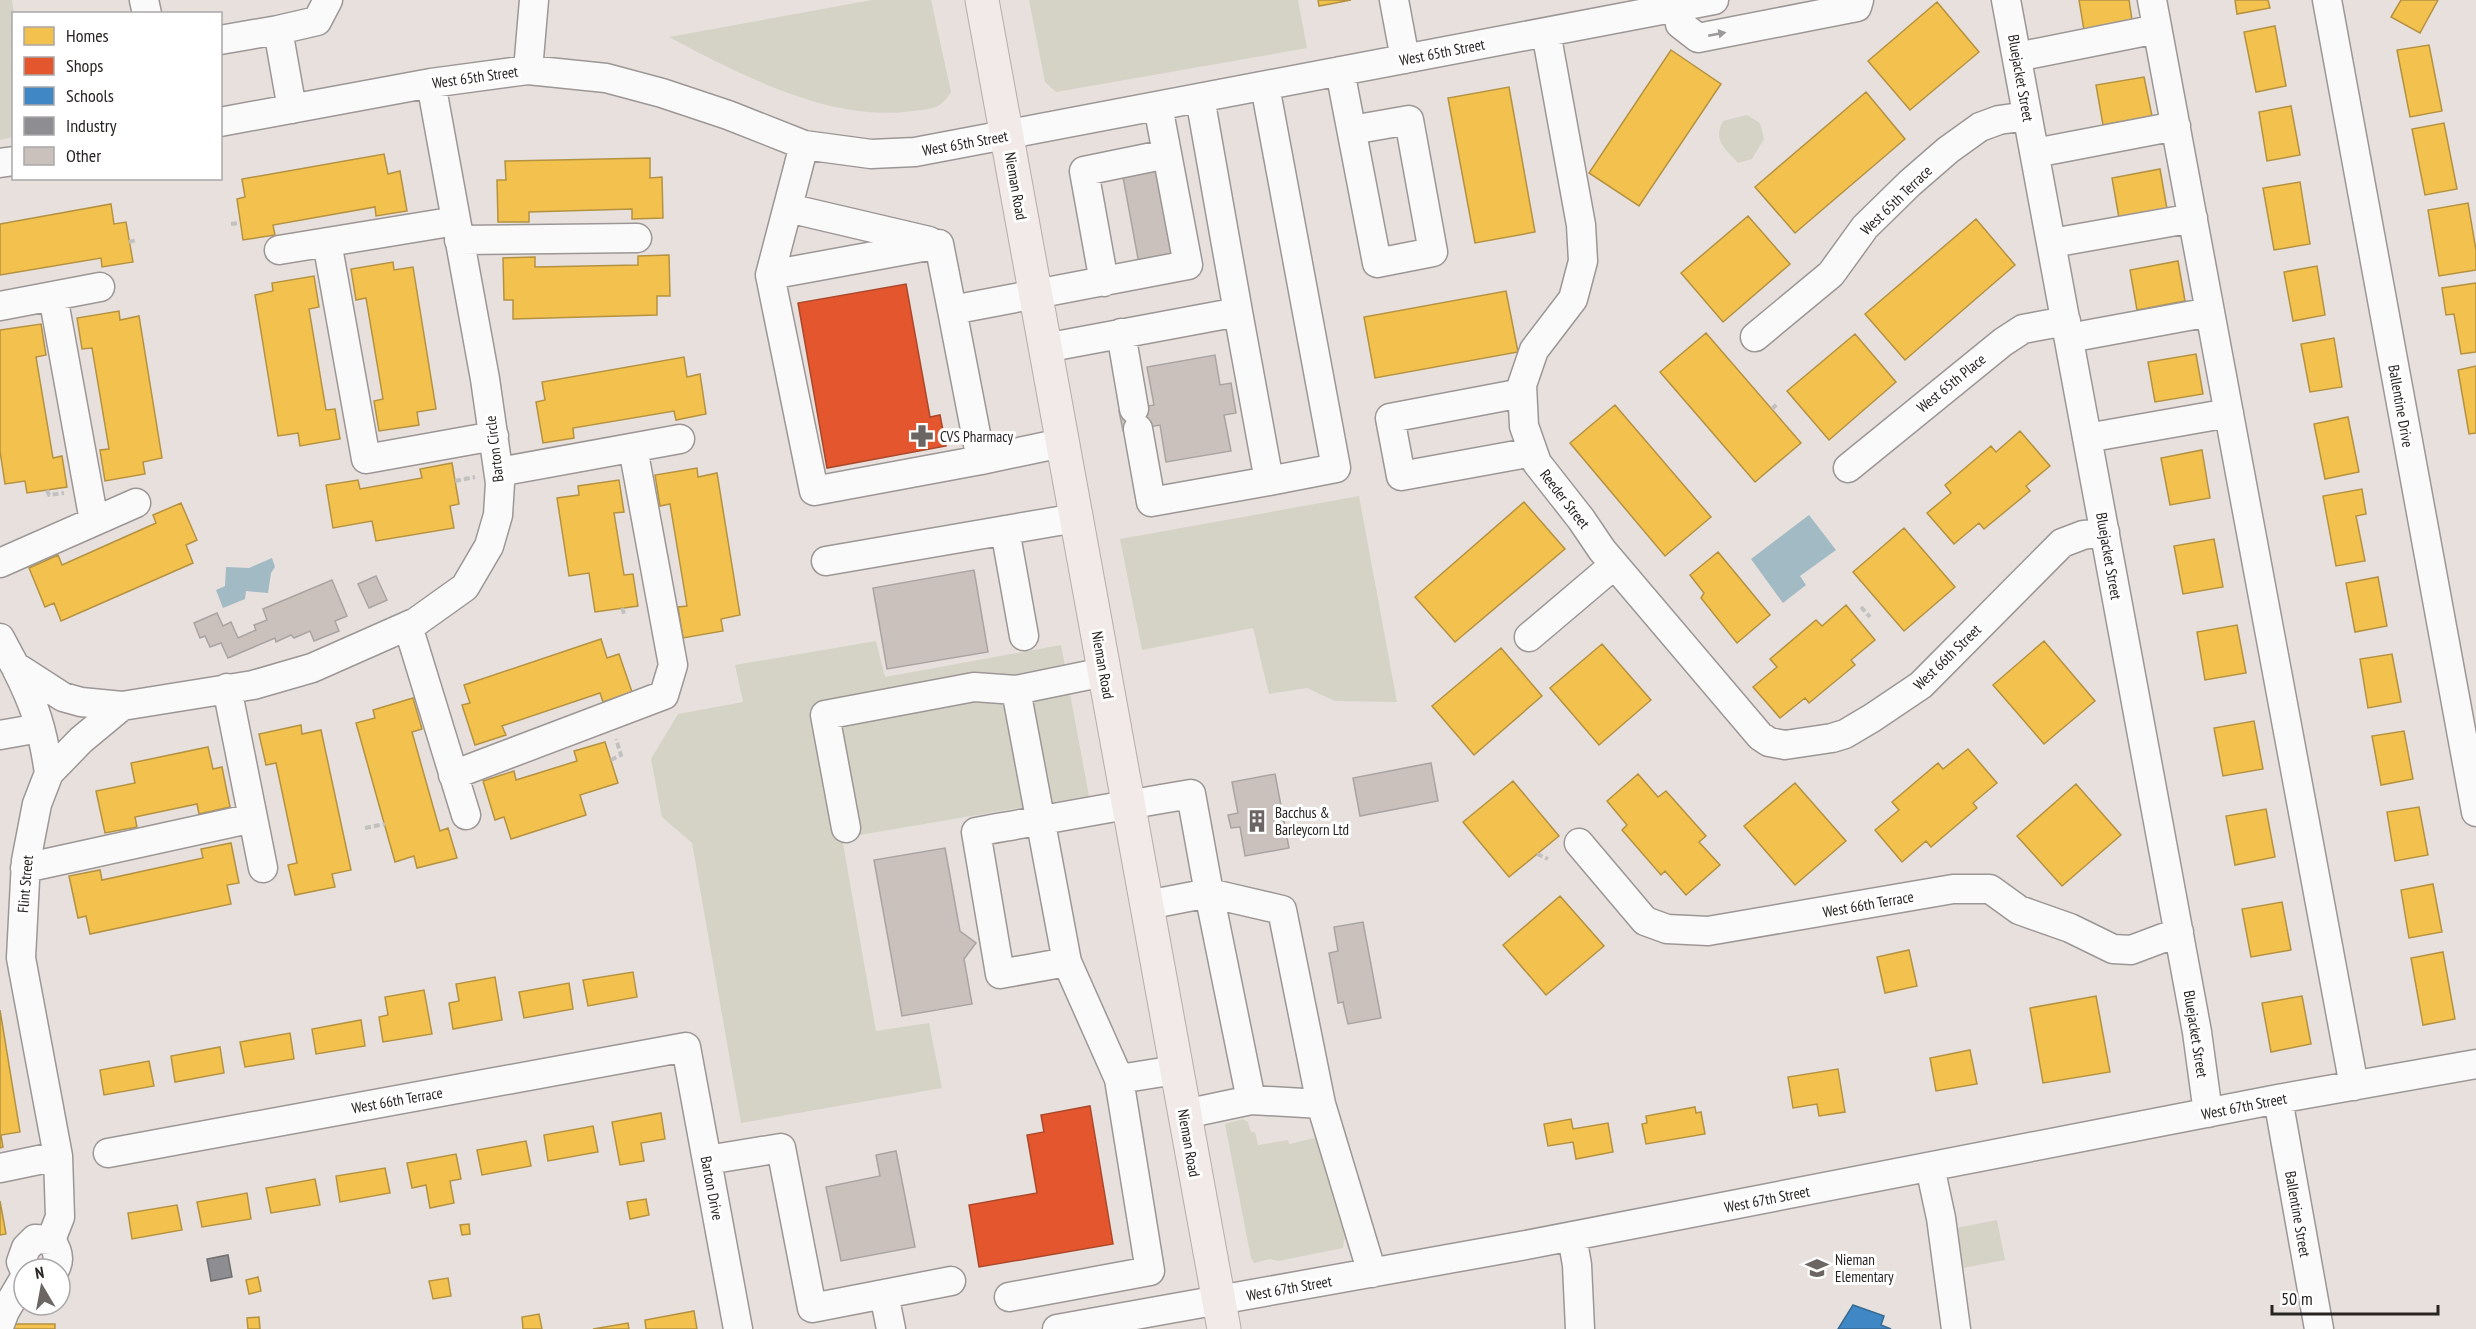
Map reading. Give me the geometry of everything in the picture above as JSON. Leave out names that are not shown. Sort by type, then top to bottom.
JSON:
[{"type":"main road","name":"Nieman Road","points":[[982,0],[1221,1315]]},
{"type":"street","points":[[222,40],[317,21],[328,0]]},
{"type":"street","points":[[528,70],[534,0]]},
{"type":"street","points":[[1394,0],[1405,59]]},
{"type":"street","name":"West 65th Street","points":[[222,122],[431,84],[528,70],[606,78],[652,90],[728,115],[804,146],[872,154],[915,152],[1546,32],[1601,10],[1677,7],[1714,0]]},
{"type":"street","points":[[1677,7],[1680,24],[1698,38],[1857,8],[1859,0]]},
{"type":"street","name":"Bluejacket Street","points":[[2006,0],[2179,932],[2197,1032],[2208,1113]]},
{"type":"street","points":[[2152,0],[2354,1086]]},
{"type":"street","name":"Ballentine Drive","points":[[2327,0],[2476,812]]},
{"type":"street","points":[[2017,57],[2157,29]]},
{"type":"street","points":[[278,30],[292,109]]},
{"type":"street","name":"Reeder Street","points":[[1546,32],[1581,225],[1583,261],[1573,299],[1534,350],[1521,385],[1524,426],[1537,463],[1614,565],[1760,736],[1769,742]]},
{"type":"street","points":[[1340,71],[1377,263],[1433,252],[1409,120],[1352,130]]},
{"type":"street","name":"Barton Circle","points":[[122,706],[253,685],[312,668],[408,626],[450,600],[465,587],[489,546],[498,515],[499,472],[431,84]]},
{"type":"street","points":[[1121,333],[1151,502],[1336,468],[1265,86]]},
{"type":"street","points":[[1200,98],[1269,481]]},
{"type":"street","points":[[952,310],[1188,266],[1158,106]]},
{"type":"street","name":"West 65th Terrace","points":[[1755,337],[1831,274],[1866,226],[1948,150],[1980,127],[2000,120],[2027,116]]},
{"type":"street","points":[[2035,153],[2176,126]]},
{"type":"street","points":[[804,146],[770,274],[814,491],[1062,443]]},
{"type":"street","points":[[1104,282],[1084,171],[1167,154]]},
{"type":"street","points":[[788,208],[939,244]]},
{"type":"street","points":[[2052,243],[2193,218]]},
{"type":"street","points":[[279,250],[327,242],[458,230],[637,238]]},
{"type":"street","points":[[327,242],[366,459],[494,436]]},
{"type":"street","points":[[770,274],[939,244]]},
{"type":"street","points":[[939,244],[981,460]]},
{"type":"street","points":[[0,306],[100,287]]},
{"type":"street","points":[[54,296],[94,521]]},
{"type":"street","points":[[1045,348],[1238,312]]},
{"type":"street","name":"West 65th Place","points":[[1848,468],[2003,342],[2023,329],[2067,330],[2210,312]]},
{"type":"street","points":[[1522,393],[1390,418],[1396,453],[1401,476],[1533,452]]},
{"type":"street","points":[[2088,438],[2229,413]]},
{"type":"street","points":[[499,472],[680,439]]},
{"type":"street","points":[[453,775],[664,695],[673,664],[633,448]]},
{"type":"street","points":[[0,563],[136,502]]},
{"type":"street","points":[[826,561],[1076,518]]},
{"type":"street","points":[[1005,530],[1024,636]]},
{"type":"street","name":"West 66th Street","points":[[1769,742],[1785,745],[1832,738],[1872,718],[1921,685],[2062,543],[2105,532]]},
{"type":"street","points":[[1529,637],[1614,565]]},
{"type":"street","points":[[408,626],[466,815]]},
{"type":"street","points":[[0,638],[34,704],[49,773]]},
{"type":"street","points":[[15,666],[63,697],[81,702],[122,706]]},
{"type":"street","points":[[846,828],[825,715],[974,687],[1016,690],[1104,672]]},
{"type":"street","points":[[227,688],[263,868]]},
{"type":"street","points":[[1009,1297],[1150,1270],[1119,1079],[1067,962],[1016,690]]},
{"type":"street","name":"Flint Street","points":[[58,1257],[56,1247],[51,1240],[60,1217],[58,1156],[10,958],[37,804],[49,773],[81,740],[122,706]]},
{"type":"street","points":[[0,735],[40,728]]},
{"type":"street","points":[[1067,962],[1000,974],[976,832],[1191,794],[1251,1100]]},
{"type":"street","points":[[25,868],[253,818]]},
{"type":"street","name":"West 66th Terrace","points":[[1578,843],[1645,921],[1667,929],[1708,931],[1953,889],[1990,889],[2019,910],[2070,928],[2113,949],[2131,950],[2179,932]]},
{"type":"street","points":[[1147,905],[1209,893],[1282,910],[1321,1104],[1372,1273]]},
{"type":"street","name":"West 66th Terrace","points":[[108,1154],[686,1047]]},
{"type":"street","name":"Barton Drive","points":[[686,1047],[738,1329]]},
{"type":"street","name":"West 67th Street","points":[[1071,1328],[1221,1315],[1372,1273],[2278,1099],[2476,1064]]},
{"type":"street","points":[[1119,1079],[1176,1070]]},
{"type":"street","name":"Ballentine Street","points":[[2278,1099],[2319,1329]]},
{"type":"street","points":[[1185,1114],[1251,1100],[1321,1104]]},
{"type":"street","points":[[707,1160],[781,1148],[812,1308],[951,1281]]},
{"type":"street","points":[[0,1168],[58,1156]]},
{"type":"street","points":[[1930,1167],[1941,1218],[1956,1329]]},
{"type":"street","points":[[1572,1236],[1577,1265],[1580,1329]]},
{"type":"street","points":[[23,1257],[26,1248],[36,1239],[51,1240]]},
{"type":"street","points":[[1070,1286],[1071,1328]]},
{"type":"street","points":[[884,1294],[891,1329]]},
{"type":"street","points":[[0,1324],[4,1311],[12,1298]]},
{"type":"path","points":[[231,224],[240,223]]},
{"type":"path","points":[[129,242],[136,240]]},
{"type":"path","points":[[1772,409],[1778,403]]},
{"type":"path","points":[[1861,607],[1870,617]]},
{"type":"path","points":[[622,608],[625,616]]},
{"type":"path","points":[[365,828],[385,824]]},
{"type":"path","points":[[1537,854],[1548,859]]},
{"type":"shaded area","points":[[0,0],[12,0],[14,12],[12,12],[12,137],[0,140]]},
{"type":"shaded area","points":[[872,0],[931,0],[951,92],[939,105],[925,110],[881,113],[850,110],[818,103],[755,80],[669,37]]},
{"type":"shaded area","points":[[1029,0],[1298,0],[1307,48],[1056,92],[1045,82]]},
{"type":"shaded area","points":[[1747,115],[1760,123],[1764,139],[1752,159],[1738,163],[1722,144],[1720,128],[1723,121]]},
{"type":"shaded area","points":[[1359,496],[1397,702],[1335,701],[1307,688],[1269,694],[1253,628],[1142,650],[1120,539]]},
{"type":"shaded area","points":[[876,641],[885,677],[1061,645],[1089,796],[842,838],[876,1031],[929,1023],[942,1088],[741,1123],[692,843],[662,817],[651,759],[678,714],[743,702],[735,665]]},
{"type":"shaded area","points":[[1243,1119],[1248,1122],[1251,1132],[1255,1132],[1258,1145],[1288,1140],[1289,1144],[1315,1138],[1347,1239],[1344,1240],[1343,1248],[1278,1261],[1270,1259],[1254,1263],[1251,1258],[1225,1124]]},
{"type":"shaded area","points":[[1997,1220],[2005,1260],[1963,1268],[1956,1228]]},
{"type":"water","points":[[1809,515],[1836,550],[1800,576],[1806,585],[1783,603],[1751,559]]},
{"type":"water","points":[[272,558],[275,567],[271,573],[268,593],[246,591],[245,599],[223,608],[216,590],[225,586],[226,567],[249,568]]},
{"type":"building: Homes","points":[[1318,0],[1351,0],[1319,6]]},
{"type":"building: Homes","points":[[2079,0],[2129,0],[2132,20],[2084,30]]},
{"type":"building: Homes","points":[[2235,0],[2268,0],[2270,8],[2237,14]]},
{"type":"building: Homes","points":[[2401,0],[2438,0],[2420,33],[2391,17]]},
{"type":"building: Homes","points":[[1937,2],[1979,52],[1910,110],[1868,61]]},
{"type":"building: Homes","points":[[2275,26],[2286,86],[2256,92],[2244,32]]},
{"type":"building: Homes","points":[[2429,45],[2442,111],[2410,117],[2397,50]]},
{"type":"building: Homes","points":[[1671,50],[1721,84],[1639,206],[1589,173]]},
{"type":"building: Homes","points":[[2144,77],[2152,116],[2103,125],[2096,85]]},
{"type":"building: Homes","points":[[1509,87],[1535,232],[1475,243],[1448,98]]},
{"type":"building: Homes","points":[[1866,92],[1905,139],[1795,233],[1755,187]]},
{"type":"building: Homes","points":[[2291,106],[2300,155],[2267,161],[2259,112]]},
{"type":"building: Homes","points":[[2444,123],[2457,189],[2425,195],[2412,129]]},
{"type":"building: Homes","points":[[384,154],[388,174],[400,171],[407,211],[376,216],[375,207],[273,225],[275,235],[243,240],[237,199],[245,197],[242,179]]},
{"type":"building: Homes","points":[[650,158],[650,178],[662,177],[663,218],[632,219],[632,209],[529,212],[529,222],[498,222],[497,180],[506,180],[505,161]]},
{"type":"building: Homes","points":[[2160,169],[2167,209],[2119,218],[2112,178]]},
{"type":"building: Homes","points":[[2300,182],[2310,244],[2274,250],[2263,188]]},
{"type":"building: Homes","points":[[2468,203],[2476,250],[2476,270],[2439,276],[2428,210]]},
{"type":"building: Homes","points":[[111,204],[114,224],[126,222],[133,262],[102,267],[101,258],[0,275],[0,224]]},
{"type":"building: Homes","points":[[1748,216],[1790,264],[1723,322],[1681,273]]},
{"type":"building: Homes","points":[[1976,219],[2015,265],[1905,360],[1865,314]]},
{"type":"building: Homes","points":[[669,255],[670,296],[657,296],[657,315],[513,319],[513,300],[504,300],[503,258],[535,257],[535,267],[638,265],[638,256]]},
{"type":"building: Homes","points":[[2178,261],[2185,301],[2137,310],[2130,270]]},
{"type":"building: Homes","points":[[393,262],[394,270],[413,267],[436,409],[417,412],[419,425],[379,431],[374,401],[383,399],[366,298],[356,300],[351,269]]},
{"type":"building: Homes","points":[[2317,266],[2325,315],[2293,321],[2284,272]]},
{"type":"building: Homes","points":[[314,276],[319,307],[309,309],[326,410],[335,409],[340,439],[300,446],[298,433],[278,436],[255,295],[273,291],[272,283]]},
{"type":"building: Homes","points":[[2476,283],[2476,352],[2461,354],[2454,314],[2446,315],[2442,288]]},
{"type":"building: Homes","points":[[1506,291],[1518,352],[1375,378],[1364,317]]},
{"type":"building: Homes","points":[[119,311],[120,320],[139,316],[162,458],[143,462],[145,474],[105,481],[100,450],[109,449],[92,348],[82,349],[77,318]]},
{"type":"building: Homes","points":[[41,324],[46,355],[36,357],[53,458],[62,456],[67,487],[27,493],[25,481],[5,484],[0,451],[0,330]]},
{"type":"building: Homes","points":[[1706,333],[1801,443],[1755,482],[1660,372]]},
{"type":"building: Homes","points":[[1855,334],[1896,382],[1829,440],[1787,391]]},
{"type":"building: Homes","points":[[2334,338],[2342,387],[2310,392],[2301,344]]},
{"type":"building: Homes","points":[[2196,354],[2203,394],[2155,402],[2148,362]]},
{"type":"building: Homes","points":[[684,357],[687,377],[700,374],[706,414],[676,420],[674,411],[573,428],[574,438],[543,443],[536,402],[545,400],[542,382]]},
{"type":"building: Homes","points":[[2476,366],[2476,433],[2469,434],[2458,370]]},
{"type":"building: Homes","points":[[1615,405],[1711,517],[1665,556],[1570,443]]},
{"type":"building: Homes","points":[[2348,417],[2359,472],[2325,479],[2314,424]]},
{"type":"building: Homes","points":[[2020,431],[2050,466],[2026,486],[2030,491],[1984,529],[1979,523],[1954,544],[1927,513],[1951,493],[1945,485],[1991,446],[1996,452]]},
{"type":"building: Homes","points":[[2202,450],[2210,498],[2170,505],[2161,458]]},
{"type":"building: Homes","points":[[452,463],[459,504],[450,506],[454,528],[376,541],[372,521],[333,528],[326,485],[358,480],[360,489],[422,478],[420,469]]},
{"type":"building: Homes","points":[[697,468],[698,477],[717,473],[740,615],[721,619],[723,631],[683,638],[678,607],[687,606],[670,504],[660,506],[655,475]]},
{"type":"building: Homes","points":[[619,480],[624,512],[614,513],[624,575],[633,574],[638,606],[595,612],[589,573],[569,576],[557,498],[579,495],[578,486]]},
{"type":"building: Homes","points":[[2362,489],[2366,514],[2356,516],[2365,561],[2336,566],[2323,496]]},
{"type":"building: Homes","points":[[1524,502],[1565,549],[1455,642],[1415,597]]},
{"type":"building: Homes","points":[[181,503],[197,540],[186,545],[193,563],[61,621],[54,603],[45,607],[29,568],[58,555],[62,565],[156,523],[153,515]]},
{"type":"building: Homes","points":[[1904,528],[1955,587],[1904,631],[1853,572]]},
{"type":"building: Homes","points":[[2214,539],[2223,587],[2183,594],[2174,546]]},
{"type":"building: Homes","points":[[1718,552],[1770,615],[1737,643],[1701,598],[1704,593],[1690,575]]},
{"type":"building: Homes","points":[[2378,577],[2387,626],[2355,632],[2346,583]]},
{"type":"building: Homes","points":[[1846,605],[1875,640],[1851,660],[1855,665],[1809,703],[1805,698],[1780,718],[1753,687],[1777,667],[1770,659],[1816,620],[1822,626]]},
{"type":"building: Homes","points":[[2237,625],[2246,673],[2205,680],[2197,632]]},
{"type":"building: Homes","points":[[601,639],[607,658],[619,654],[632,692],[603,702],[600,693],[502,726],[506,735],[475,745],[462,705],[470,703],[464,685]]},
{"type":"building: Homes","points":[[2044,641],[2095,701],[2044,744],[1993,685]]},
{"type":"building: Homes","points":[[1602,644],[1651,700],[1599,745],[1550,688]]},
{"type":"building: Homes","points":[[1501,648],[1542,696],[1474,755],[1432,706]]},
{"type":"building: Homes","points":[[2392,654],[2401,702],[2368,708],[2360,659]]},
{"type":"building: Homes","points":[[413,698],[422,729],[412,732],[440,831],[448,828],[457,858],[417,868],[414,856],[395,862],[356,723],[375,718],[373,710]]},
{"type":"building: Homes","points":[[2254,721],[2263,769],[2223,776],[2214,728]]},
{"type":"building: Homes","points":[[301,725],[302,734],[321,730],[351,870],[332,874],[335,887],[295,895],[288,865],[297,863],[276,763],[266,765],[259,734]]},
{"type":"building: Homes","points":[[2404,731],[2413,779],[2381,785],[2372,736]]},
{"type":"building: Homes","points":[[605,742],[618,783],[580,795],[586,815],[511,839],[504,817],[495,820],[483,781],[514,771],[516,780],[577,761],[574,751]]},
{"type":"building: Homes","points":[[208,747],[213,769],[222,767],[230,807],[199,814],[197,804],[135,817],[137,827],[105,833],[96,791],[135,783],[131,763]]},
{"type":"building: Homes","points":[[1968,749],[1997,783],[1973,803],[1977,808],[1931,847],[1926,841],[1902,862],[1875,830],[1899,810],[1892,802],[1938,763],[1943,769]]},
{"type":"building: Homes","points":[[1638,774],[1658,797],[1666,791],[1706,836],[1699,842],[1720,865],[1686,895],[1665,871],[1661,875],[1622,830],[1627,825],[1607,801]]},
{"type":"building: Homes","points":[[1513,781],[1559,836],[1509,877],[1463,822]]},
{"type":"building: Homes","points":[[1795,783],[1846,841],[1795,885],[1744,826]]},
{"type":"building: Homes","points":[[2076,784],[2121,835],[2062,886],[2017,836]]},
{"type":"building: Homes","points":[[2419,807],[2428,855],[2395,861],[2387,812]]},
{"type":"building: Homes","points":[[2266,809],[2275,857],[2235,865],[2226,816]]},
{"type":"building: Homes","points":[[231,843],[239,883],[227,885],[231,904],[90,934],[86,916],[78,918],[69,876],[100,870],[102,880],[203,858],[201,849]]},
{"type":"building: Homes","points":[[2433,884],[2442,932],[2409,938],[2401,890]]},
{"type":"building: Homes","points":[[1560,896],[1604,946],[1546,995],[1503,945]]},
{"type":"building: Homes","points":[[2282,902],[2291,950],[2251,957],[2242,909]]},
{"type":"building: Homes","points":[[1909,950],[1917,986],[1885,993],[1877,957]]},
{"type":"building: Homes","points":[[2443,952],[2455,1019],[2423,1025],[2411,958]]},
{"type":"building: Homes","points":[[633,972],[637,997],[588,1006],[583,980]]},
{"type":"building: Homes","points":[[495,977],[502,1020],[453,1029],[449,1003],[459,1001],[456,984]]},
{"type":"building: Homes","points":[[569,983],[573,1009],[524,1018],[519,992]]},
{"type":"building: Homes","points":[[424,990],[432,1034],[383,1042],[379,1017],[388,1015],[385,997]]},
{"type":"building: Homes","points":[[2096,996],[2110,1072],[2043,1083],[2030,1008]]},
{"type":"building: Homes","points":[[2302,996],[2311,1044],[2271,1052],[2262,1003]]},
{"type":"building: Homes","points":[[0,1010],[20,1132],[1,1135],[3,1147],[0,1148]]},
{"type":"building: Homes","points":[[361,1020],[365,1046],[316,1054],[312,1029]]},
{"type":"building: Homes","points":[[290,1033],[294,1059],[245,1067],[240,1042]]},
{"type":"building: Homes","points":[[220,1047],[224,1073],[175,1082],[171,1056]]},
{"type":"building: Homes","points":[[1970,1050],[1977,1084],[1936,1091],[1930,1058]]},
{"type":"building: Homes","points":[[149,1061],[154,1086],[104,1095],[100,1070]]},
{"type":"building: Homes","points":[[1838,1069],[1845,1112],[1819,1116],[1817,1104],[1793,1108],[1788,1077]]},
{"type":"building: Homes","points":[[1695,1107],[1696,1113],[1701,1112],[1705,1134],[1646,1144],[1642,1124],[1647,1123],[1646,1116]]},
{"type":"building: Homes","points":[[661,1113],[665,1139],[641,1143],[644,1161],[620,1165],[612,1122]]},
{"type":"building: Homes","points":[[1571,1119],[1573,1129],[1608,1123],[1613,1152],[1576,1159],[1573,1142],[1548,1146],[1544,1124]]},
{"type":"building: Homes","points":[[593,1126],[598,1152],[548,1161],[544,1135]]},
{"type":"building: Homes","points":[[526,1141],[531,1166],[482,1175],[477,1150]]},
{"type":"building: Homes","points":[[456,1154],[461,1179],[450,1181],[454,1203],[430,1208],[426,1185],[412,1188],[407,1163]]},
{"type":"building: Homes","points":[[385,1168],[390,1193],[340,1202],[336,1176]]},
{"type":"building: Homes","points":[[315,1179],[320,1205],[271,1213],[266,1188]]},
{"type":"building: Homes","points":[[247,1193],[251,1219],[202,1227],[197,1202]]},
{"type":"building: Homes","points":[[646,1199],[649,1215],[630,1219],[627,1202]]},
{"type":"building: Homes","points":[[0,1201],[6,1234],[0,1235]]},
{"type":"building: Homes","points":[[177,1205],[182,1230],[132,1239],[128,1213]]},
{"type":"building: Homes","points":[[469,1224],[470,1234],[462,1235],[460,1225]]},
{"type":"building: Homes","points":[[258,1277],[261,1291],[249,1294],[246,1280]]},
{"type":"building: Homes","points":[[448,1278],[451,1296],[433,1299],[429,1281]]},
{"type":"building: Homes","points":[[694,1311],[697,1329],[646,1329],[645,1320]]},
{"type":"building: Homes","points":[[539,1314],[542,1329],[523,1329],[522,1317]]},
{"type":"building: Homes","points":[[259,1317],[260,1329],[248,1329],[247,1318]]},
{"type":"building: Homes","points":[[628,1323],[629,1329],[593,1329]]},
{"type":"building: Homes","points":[[14,1324],[55,1324],[55,1329],[14,1329]]},
{"type":"building: Shops","name":"CVS Pharmacy","points":[[906,284],[930,417],[940,415],[946,446],[827,468],[798,303]]},
{"type":"building: Shops","points":[[1090,1106],[1113,1244],[979,1267],[969,1205],[1037,1193],[1027,1135],[1044,1132],[1041,1115]]},
{"type":"building: Schools","points":[[1853,1305],[1884,1316],[1881,1325],[1891,1329],[1838,1329]]},
{"type":"building: Industry","points":[[228,1255],[232,1277],[211,1281],[207,1259]]},
{"type":"building: Other","points":[[1161,170],[1178,257],[1139,264],[1123,177]]},
{"type":"building: Other","points":[[1215,355],[1220,385],[1231,383],[1236,413],[1224,415],[1231,451],[1166,462],[1160,425],[1123,431],[1119,411],[1154,405],[1147,367]]},
{"type":"building: Other","points":[[974,570],[988,652],[887,669],[873,588]]},
{"type":"building: Other","points":[[376,576],[387,600],[369,608],[358,584]]},
{"type":"building: Other","points":[[332,580],[347,616],[335,621],[339,631],[314,641],[310,631],[294,638],[291,635],[276,642],[275,638],[228,658],[221,643],[210,647],[205,636],[200,638],[194,623],[217,613],[223,626],[231,622],[238,638],[256,630],[254,625],[267,620],[263,609]]},
{"type":"building: Other","points":[[1431,763],[1438,801],[1360,816],[1353,778]]},
{"type":"building: Other","name":"Bacchus & Barleycorn Ltd","points":[[1275,774],[1289,848],[1245,856],[1240,827],[1231,828],[1228,815],[1238,813],[1232,782]]},
{"type":"building: Other","points":[[945,848],[960,931],[976,943],[964,959],[972,1004],[902,1016],[874,860]]},
{"type":"building: Other","points":[[1363,922],[1381,1018],[1348,1024],[1343,1002],[1338,1003],[1329,953],[1338,951],[1334,927]]},
{"type":"building: Other","points":[[896,1151],[915,1247],[841,1261],[826,1187],[880,1176],[876,1155]]},
{"type":"place","name":"CVS Pharmacy","points":[[922,436]]},
{"type":"place","name":"Bacchus & Barleycorn Ltd","points":[[1257,821]]},
{"type":"place","name":"Nieman Elementary","points":[[1817,1268]]}]
